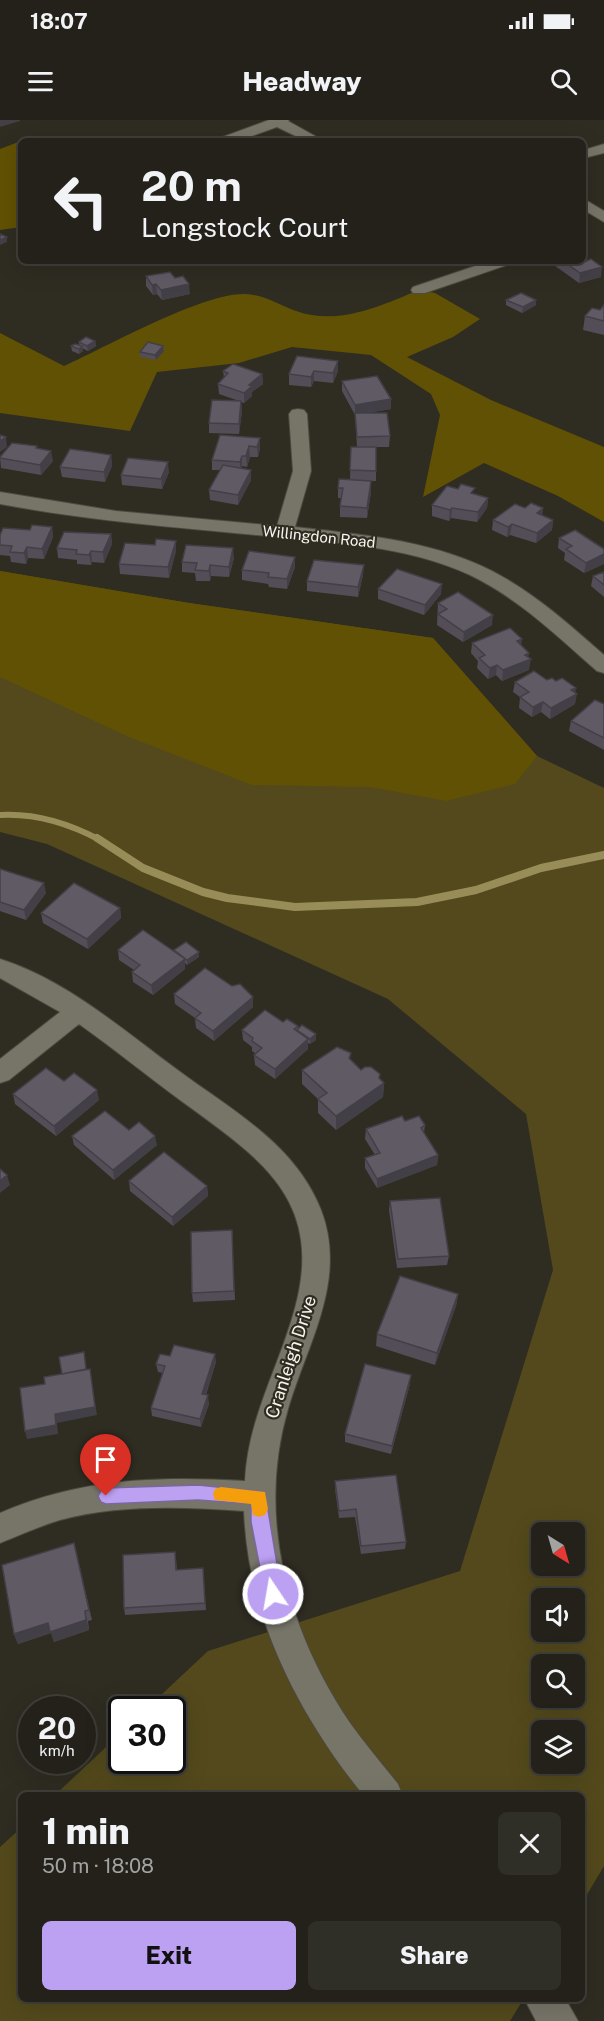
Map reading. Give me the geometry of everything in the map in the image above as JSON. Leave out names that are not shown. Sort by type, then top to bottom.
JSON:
[{"type":"street","points":[[233,138],[280,121],[311,138]]},
{"type":"street","points":[[586,153],[604,147]]},
{"type":"street","points":[[586,206],[599,222]]},
{"type":"street","points":[[418,290],[496,264]]},
{"type":"street","points":[[284,532],[302,471],[298,414]]},
{"type":"street","name":"Willingdon Road","points":[[0,498],[87,512],[387,544],[452,560],[505,586],[529,603],[604,666]]},
{"type":"street","name":"Cranleigh Drive","points":[[0,968],[38,986],[78,1011],[270,1155],[301,1195],[310,1216],[317,1269],[312,1296],[272,1410],[261,1453],[260,1522],[269,1576],[289,1646],[331,1724],[383,1792]]},
{"type":"street","points":[[0,1073],[78,1011]]},
{"type":"street","points":[[0,1528],[22,1517],[91,1497],[198,1493],[259,1497]]},
{"type":"street","points":[[545,2002],[559,2021]]},
{"type":"shaded area","points":[[18,142],[18,227],[0,230],[0,149]]},
{"type":"shaded area","points":[[419,290],[435,293],[480,319],[453,337],[407,357],[491,400],[604,447],[604,522],[558,496],[484,463],[423,497],[440,415],[431,394],[371,355],[292,347],[239,363],[157,372],[130,431],[0,413],[0,333],[64,366],[180,311],[227,296],[252,295],[296,311],[327,316],[374,308]]},
{"type":"shaded area","points":[[0,571],[189,603],[433,638],[537,756],[604,788],[604,1866],[585,1898],[585,1792],[58,1792],[77,1774],[96,1774],[96,1756],[108,1745],[108,1774],[186,1774],[186,1696],[160,1696],[208,1651],[460,1571],[553,1270],[526,1114],[388,999],[47,844],[0,832]]},
{"type":"shaded area","points":[[0,571],[189,603],[433,638],[537,756],[515,784],[446,801],[370,787],[252,785],[129,737],[0,677]]},
{"type":"shaded area","points":[[18,1831],[18,2002],[522,2002],[510,2021],[0,2021],[0,1847]]},
{"type":"building","points":[[591,259],[602,267],[580,273],[567,264],[586,264],[586,261]]},
{"type":"building","points":[[170,272],[175,278],[183,276],[189,284],[161,290],[156,284],[152,285],[146,276]]},
{"type":"building","points":[[521,293],[536,300],[523,307],[506,300]]},
{"type":"building","points":[[604,305],[604,321],[585,316],[592,308],[600,310]]},
{"type":"building","points":[[86,337],[95,341],[87,346],[79,342]]},
{"type":"building","points":[[148,342],[163,346],[155,355],[140,352]]},
{"type":"building","points":[[75,344],[82,346],[79,349],[71,346]]},
{"type":"building","points":[[297,356],[338,361],[333,373],[314,371],[311,377],[289,374]]},
{"type":"building","points":[[233,364],[262,374],[249,385],[252,386],[244,393],[218,384],[228,373],[223,371]]},
{"type":"building","points":[[377,376],[391,399],[355,405],[342,381]]},
{"type":"building","points":[[212,400],[241,401],[239,424],[209,423]]},
{"type":"building","points":[[355,413],[387,413],[390,436],[357,437]]},
{"type":"building","points":[[220,435],[260,438],[257,447],[249,446],[246,456],[242,456],[240,462],[212,460]]},
{"type":"building","points":[[12,443],[37,446],[36,448],[51,451],[40,465],[0,458]]},
{"type":"building","points":[[351,447],[376,447],[376,471],[350,470]]},
{"type":"building","points":[[70,449],[111,455],[104,472],[60,467]]},
{"type":"building","points":[[128,458],[168,462],[161,479],[121,475]]},
{"type":"building","points":[[223,465],[251,470],[238,495],[209,490]]},
{"type":"building","points":[[339,479],[371,481],[367,508],[340,506],[343,488],[338,488]]},
{"type":"building","points":[[461,484],[475,488],[471,493],[488,498],[478,512],[452,508],[450,510],[432,505],[447,486],[458,489]]},
{"type":"building","points":[[531,503],[543,508],[537,513],[553,520],[537,533],[512,524],[508,527],[493,520],[515,504],[525,508]]},
{"type":"building","points":[[32,525],[52,527],[42,549],[27,547],[24,553],[10,552],[12,546],[0,545],[3,528],[30,530]]},
{"type":"building","points":[[575,530],[604,549],[604,554],[586,563],[566,549],[572,546],[559,538]]},
{"type":"building","points":[[64,532],[111,534],[103,552],[91,551],[89,555],[76,554],[77,550],[57,548]]},
{"type":"building","points":[[156,539],[176,541],[168,567],[119,564],[125,543],[155,545]]},
{"type":"building","points":[[186,545],[233,548],[229,567],[210,565],[209,571],[195,570],[197,563],[182,562]]},
{"type":"building","points":[[249,551],[295,557],[287,579],[268,577],[269,573],[242,570]]},
{"type":"building","points":[[314,560],[364,565],[358,587],[307,581]]},
{"type":"building","points":[[397,569],[442,584],[425,605],[378,589]]},
{"type":"building","points":[[604,572],[604,585],[593,576]]},
{"type":"building","points":[[458,592],[493,615],[464,632],[438,614],[447,609],[438,603]]},
{"type":"building","points":[[510,628],[522,639],[517,641],[529,653],[525,655],[531,659],[503,670],[497,665],[490,668],[479,658],[485,655],[472,643]]},
{"type":"building","points":[[534,671],[547,680],[552,678],[556,681],[562,678],[576,688],[571,690],[577,694],[551,708],[543,702],[533,707],[520,697],[529,692],[515,682]]},
{"type":"building","points":[[595,700],[604,704],[604,738],[571,721]]},
{"type":"building","points":[[0,869],[44,883],[24,910],[0,902]]},
{"type":"building","points":[[74,883],[120,908],[87,939],[41,913]]},
{"type":"building","points":[[143,930],[185,959],[151,985],[132,972],[140,965],[118,950]]},
{"type":"building","points":[[186,942],[199,952],[187,960],[174,950]]},
{"type":"building","points":[[205,968],[232,986],[240,984],[253,997],[213,1031],[195,1018],[201,1013],[174,994]]},
{"type":"building","points":[[265,1010],[283,1022],[287,1019],[298,1026],[294,1029],[308,1039],[275,1069],[254,1055],[262,1048],[242,1030]]},
{"type":"building","points":[[302,1025],[316,1034],[310,1039],[297,1030]]},
{"type":"building","points":[[337,1047],[351,1053],[349,1058],[361,1070],[371,1067],[380,1074],[379,1078],[384,1083],[336,1116],[318,1099],[327,1093],[302,1070]]},
{"type":"building","points":[[46,1068],[64,1081],[74,1073],[97,1090],[54,1126],[13,1094]]},
{"type":"building","points":[[105,1111],[129,1130],[139,1122],[155,1136],[113,1170],[72,1136]]},
{"type":"building","points":[[402,1116],[405,1121],[419,1116],[425,1125],[421,1128],[438,1155],[377,1179],[365,1158],[380,1153],[366,1129]]},
{"type":"building","points":[[164,1152],[207,1186],[172,1217],[129,1181]]},
{"type":"building","points":[[0,1169],[7,1175],[0,1181]]},
{"type":"building","points":[[440,1198],[449,1256],[398,1259],[390,1201]]},
{"type":"building","points":[[232,1230],[234,1291],[192,1293],[191,1232]]},
{"type":"building","points":[[400,1276],[458,1294],[437,1353],[377,1334]]},
{"type":"building","points":[[174,1345],[215,1354],[202,1394],[208,1395],[200,1419],[151,1408],[165,1366],[156,1364],[160,1354],[170,1356]]},
{"type":"building","points":[[84,1352],[86,1369],[62,1374],[59,1357]]},
{"type":"building","points":[[365,1364],[411,1375],[392,1446],[345,1434]]},
{"type":"building","points":[[90,1369],[95,1407],[55,1414],[56,1425],[25,1431],[20,1388],[45,1384],[44,1377]]},
{"type":"building","points":[[396,1475],[406,1542],[361,1546],[356,1509],[339,1511],[335,1481]]},
{"type":"building","points":[[74,1543],[89,1610],[85,1611],[86,1620],[50,1632],[48,1623],[14,1634],[2,1565]]},
{"type":"building","points":[[175,1552],[176,1570],[203,1568],[205,1603],[124,1608],[123,1555]]},
{"type":"waterway","points":[[0,815],[26,816],[52,821],[100,840]]},
{"type":"waterway","points":[[97,838],[143,868],[203,892],[227,898],[295,907],[417,902],[476,890],[541,868],[604,855]]},
{"type":"slow traffic","points":[[221,1494],[259,1497],[259,1509]]},
{"type":"route","points":[[106,1496],[198,1493],[259,1497],[260,1522],[273,1594]]}]
